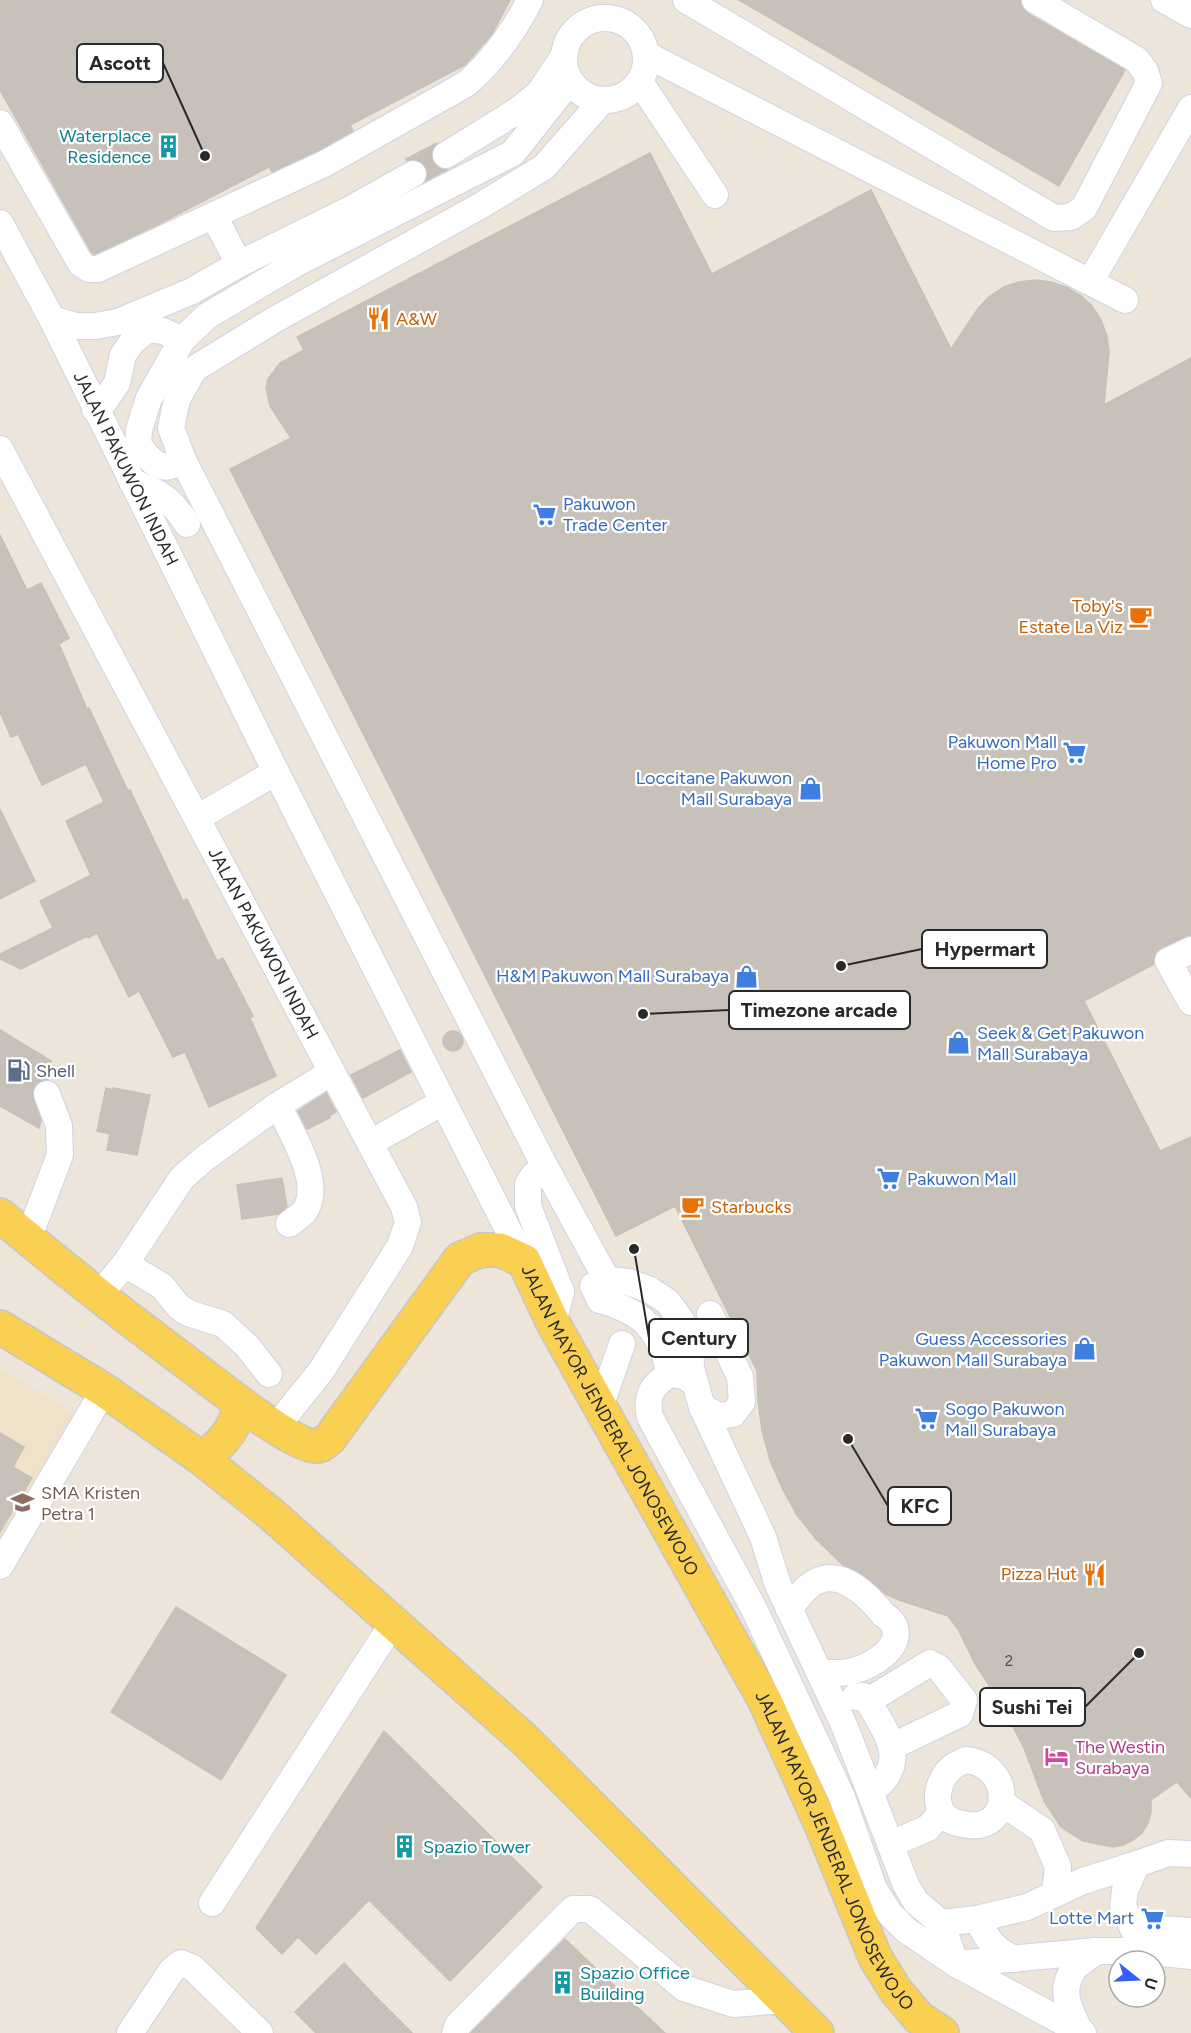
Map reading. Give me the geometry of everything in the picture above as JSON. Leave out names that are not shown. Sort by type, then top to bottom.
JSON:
[{"type":"main road","name":"JALAN MAYOR JENDERAL JONOSEWOJO","points":[[0,1215],[98,1296],[241,1404],[308,1445],[321,1445],[330,1438],[460,1259],[481,1250],[500,1250],[524,1261],[553,1323],[765,1701],[820,1822],[875,1957],[896,1990],[920,2018],[942,2033]]},
{"type":"main road","points":[[0,1327],[104,1390],[201,1458],[270,1513],[525,1740],[817,2033]]},
{"type":"main road","points":[[201,1458],[213,1451],[231,1430],[241,1404]]},
{"type":"street","points":[[0,123],[81,264],[84,267],[98,269],[326,163],[466,84],[482,70],[510,37],[530,0]]},
{"type":"street","points":[[686,0],[1054,219],[1071,217],[1084,208],[1149,83],[1145,71],[1137,60],[1035,0]]},
{"type":"street","points":[[1164,0],[1191,15]]},
{"type":"street","points":[[178,463],[161,467],[149,459],[138,444],[139,429],[149,398],[182,340],[207,316],[295,264],[513,153],[566,69],[568,41],[597,10],[608,18],[624,22],[635,30],[643,42],[647,55],[646,69],[640,82],[630,93],[616,99],[602,101],[583,95],[566,69]]},
{"type":"street","points":[[647,55],[1125,300]]},
{"type":"street","points":[[446,155],[517,111],[566,69]]},
{"type":"street","points":[[640,82],[715,195]]},
{"type":"street","points":[[602,101],[544,166],[480,206],[230,345],[194,369],[177,399],[171,428],[178,463],[534,1174],[604,1290],[621,1305],[639,1316],[654,1332],[668,1362],[684,1376],[719,1416],[733,1414],[742,1402],[740,1377],[710,1314]]},
{"type":"street","points":[[1090,282],[1191,108]]},
{"type":"street","points":[[52,319],[76,326],[95,326],[118,322],[192,291],[239,264],[347,211],[413,174]]},
{"type":"street","points":[[214,216],[239,264]]},
{"type":"street","name":"JALAN PAKUWON INDAH","points":[[0,223],[52,319],[276,772],[524,1261]]},
{"type":"street","points":[[207,316],[230,345]]},
{"type":"street","points":[[95,409],[104,402],[117,383],[123,355],[133,341],[148,329],[162,331],[182,340]]},
{"type":"street","name":"JALAN PAKUWON INDAH","points":[[0,449],[404,1207],[408,1222],[400,1246],[321,1371],[276,1427]]},
{"type":"street","points":[[178,463],[536,1150],[604,1290]]},
{"type":"street","points":[[132,483],[150,488],[164,496],[176,506],[188,524]]},
{"type":"street","points":[[197,818],[276,772]]},
{"type":"street","points":[[1191,950],[1168,961],[1191,1002]]},
{"type":"street","points":[[98,1296],[125,1264],[182,1178],[205,1158],[278,1105],[332,1072]]},
{"type":"street","points":[[28,1239],[60,1155],[59,1126],[47,1094]]},
{"type":"street","points":[[370,1143],[443,1102]]},
{"type":"street","points":[[278,1105],[310,1173],[310,1194],[305,1211],[290,1224]]},
{"type":"street","points":[[534,1174],[528,1184],[528,1206],[561,1292],[553,1323]]},
{"type":"street","points":[[125,1264],[162,1286],[178,1306],[188,1312],[223,1324],[248,1346],[269,1374]]},
{"type":"street","points":[[604,1290],[629,1282],[650,1290],[668,1302],[681,1320],[690,1340],[699,1395],[763,1537],[778,1586],[831,1698],[906,1885],[916,1902],[941,1923],[956,1964]]},
{"type":"street","points":[[690,1340],[668,1362],[651,1389],[647,1404],[650,1418],[758,1617],[842,1797],[874,1889],[890,1914],[906,1930],[956,1964],[1081,2032]]},
{"type":"street","points":[[600,1407],[622,1344]]},
{"type":"street","points":[[0,1566],[104,1390]]},
{"type":"street","points":[[789,1609],[808,1585],[824,1578],[837,1579],[851,1585],[870,1599],[894,1625],[895,1638],[884,1656],[852,1671],[820,1673]]},
{"type":"street","points":[[212,1903],[393,1623]]},
{"type":"street","points":[[868,1701],[930,1663],[939,1668],[964,1700],[960,1714],[893,1746]]},
{"type":"street","points":[[831,1698],[862,1696],[868,1701],[893,1746],[893,1763],[881,1784],[870,1792]]},
{"type":"street","points":[[966,1760],[978,1761],[997,1778],[1003,1788],[1002,1803],[997,1814],[976,1826],[950,1821],[941,1813],[938,1800],[945,1774],[955,1765],[966,1760]]},
{"type":"street","points":[[1002,1803],[1042,1830],[1058,1867],[1055,1893]]},
{"type":"street","points":[[891,1844],[928,1828],[941,1813]]},
{"type":"street","points":[[941,1923],[977,1919],[1027,1907],[1083,1881],[1168,1853],[1191,1854]]},
{"type":"street","points":[[1137,1864],[1125,1890],[1123,1906],[1142,1949]]},
{"type":"street","points":[[455,2033],[458,2025],[573,1909],[590,1909],[684,1988],[733,2004],[786,2000]]},
{"type":"street","points":[[977,1919],[990,1943],[1000,1952],[1014,1959]]},
{"type":"street","points":[[1129,1919],[1161,1929],[1191,1931]]},
{"type":"street","points":[[1081,2032],[1066,2001],[1067,1986],[1074,1969],[1096,1951]]},
{"type":"street","points":[[956,1964],[1107,1951]]},
{"type":"street","points":[[1167,1954],[1191,1956]]},
{"type":"street","points":[[130,2033],[172,1970],[181,1963],[193,1968],[260,2033]]},
{"type":"shaded area","name":"SMA Kristen Petra 1","points":[[0,1368],[94,1426],[0,1579]]},
{"type":"building","name":"Waterplace Residence","points":[[0,0],[510,0],[492,34],[465,65],[350,125],[353,131],[319,150],[272,172],[269,167],[95,254],[92,253],[0,90]]},
{"type":"building","points":[[739,0],[1020,0],[1027,13],[1125,70],[1059,186]]},
{"type":"building","points":[[437,143],[431,155],[433,162],[438,168],[447,170],[426,180],[428,174],[426,166],[420,161],[414,159],[407,161],[406,159]]},
{"type":"building","points":[[650,153],[712,274],[871,190],[951,349],[979,307],[990,296],[1004,287],[1035,280],[1051,282],[1080,295],[1092,306],[1101,320],[1107,336],[1109,352],[1104,405],[1191,358],[1191,935],[1161,948],[1155,953],[1154,964],[1084,1001],[1160,1151],[1191,1137],[1191,1798],[1177,1782],[1151,1800],[1148,1823],[1142,1833],[1123,1845],[1113,1847],[1083,1841],[1061,1827],[1044,1801],[1024,1748],[1001,1703],[975,1664],[958,1629],[948,1616],[884,1593],[857,1571],[843,1565],[816,1539],[797,1515],[770,1460],[762,1431],[757,1371],[675,1206],[616,1236],[230,469],[291,438],[270,406],[266,388],[268,379],[280,363],[304,350],[297,337]]},
{"type":"building","points":[[0,535],[27,590],[41,583],[69,638],[59,644],[87,709],[89,708],[128,791],[130,790],[183,901],[187,899],[217,961],[223,958],[253,1016],[250,1018],[276,1076],[209,1107],[185,1052],[173,1057],[139,991],[129,997],[97,933],[21,969],[0,959],[0,954],[53,928],[40,901],[91,875],[66,821],[104,802],[86,764],[42,785],[18,734],[11,737],[0,712]]},
{"type":"building","points":[[0,809],[35,881],[0,899]]},
{"type":"building","points":[[0,1030],[51,1061],[49,1079],[41,1080],[32,1091],[41,1120],[39,1128],[0,1106]]},
{"type":"building","points":[[453,1031],[460,1034],[463,1041],[460,1048],[453,1051],[446,1048],[443,1041],[446,1034]]},
{"type":"building","points":[[400,1050],[411,1072],[363,1098],[351,1075]]},
{"type":"building","points":[[106,1088],[150,1095],[137,1155],[107,1150],[110,1134],[97,1131]]},
{"type":"building","points":[[326,1093],[336,1112],[329,1116],[330,1118],[307,1129],[298,1111]]},
{"type":"building","points":[[282,1178],[287,1207],[279,1214],[242,1219],[237,1185]]},
{"type":"building","points":[[0,1433],[24,1447],[13,1467],[32,1478],[0,1532]]},
{"type":"building","points":[[176,1607],[286,1675],[221,1780],[111,1712]]},
{"type":"building","name":"Spazio Tower","points":[[384,1731],[542,1887],[450,1981],[369,1900],[316,1954],[298,1937],[282,1954],[256,1928]]},
{"type":"building","name":"Spazio Office Building","points":[[565,1939],[588,1961],[665,2033],[471,2033]]},
{"type":"building","points":[[344,1963],[412,2033],[316,2033],[295,2012]]},
{"type":"tunnel","points":[[413,174],[446,155]]},
{"type":"tunnel","points":[[0,1069],[47,1094]]},
{"type":"place","name":"Waterplace Residence","points":[[169,146]]},
{"type":"place","name":"Ascott","points":[[205,156]]},
{"type":"place","name":"A&W","points":[[378,319]]},
{"type":"place","name":"Pakuwon Trade Center","points":[[545,514]]},
{"type":"place","name":"Toby's Estate La Viz","points":[[1141,616]]},
{"type":"place","name":"Pakuwon Mall Home Pro","points":[[1075,752]]},
{"type":"place","name":"Loccitane Pakuwon Mall Surabaya","points":[[810,788]]},
{"type":"place","name":"Hypermart","points":[[841,966]]},
{"type":"place","name":"H&M Pakuwon Mall Surabaya","points":[[747,976]]},
{"type":"place","name":"Timezone arcade","points":[[643,1014]]},
{"type":"place","name":"Seek & Get Pakuwon Mall Surabaya","points":[[959,1043]]},
{"type":"place","name":"Shell","points":[[18,1071]]},
{"type":"place","name":"Pakuwon Mall","points":[[889,1179]]},
{"type":"place","name":"Starbucks","points":[[693,1207]]},
{"type":"place","name":"Century","points":[[634,1249]]},
{"type":"place","name":"Guess Accessories Pakuwon Mall Surabaya","points":[[1085,1349]]},
{"type":"place","name":"Sogo Pakuwon Mall Surabaya","points":[[927,1419]]},
{"type":"place","name":"KFC","points":[[848,1439]]},
{"type":"place","name":"SMA Kristen Petra 1","points":[[23,1503]]},
{"type":"place","name":"Pizza Hut","points":[[1095,1574]]},
{"type":"place","name":"Sushi Tei","points":[[1139,1653]]},
{"type":"place","name":"The Westin Surabaya","points":[[1057,1757]]},
{"type":"place","name":"Spazio Tower","points":[[405,1847]]},
{"type":"place","name":"Lotte Mart","points":[[1152,1918]]},
{"type":"place","name":"Spazio Office Building","points":[[562,1983]]}]
